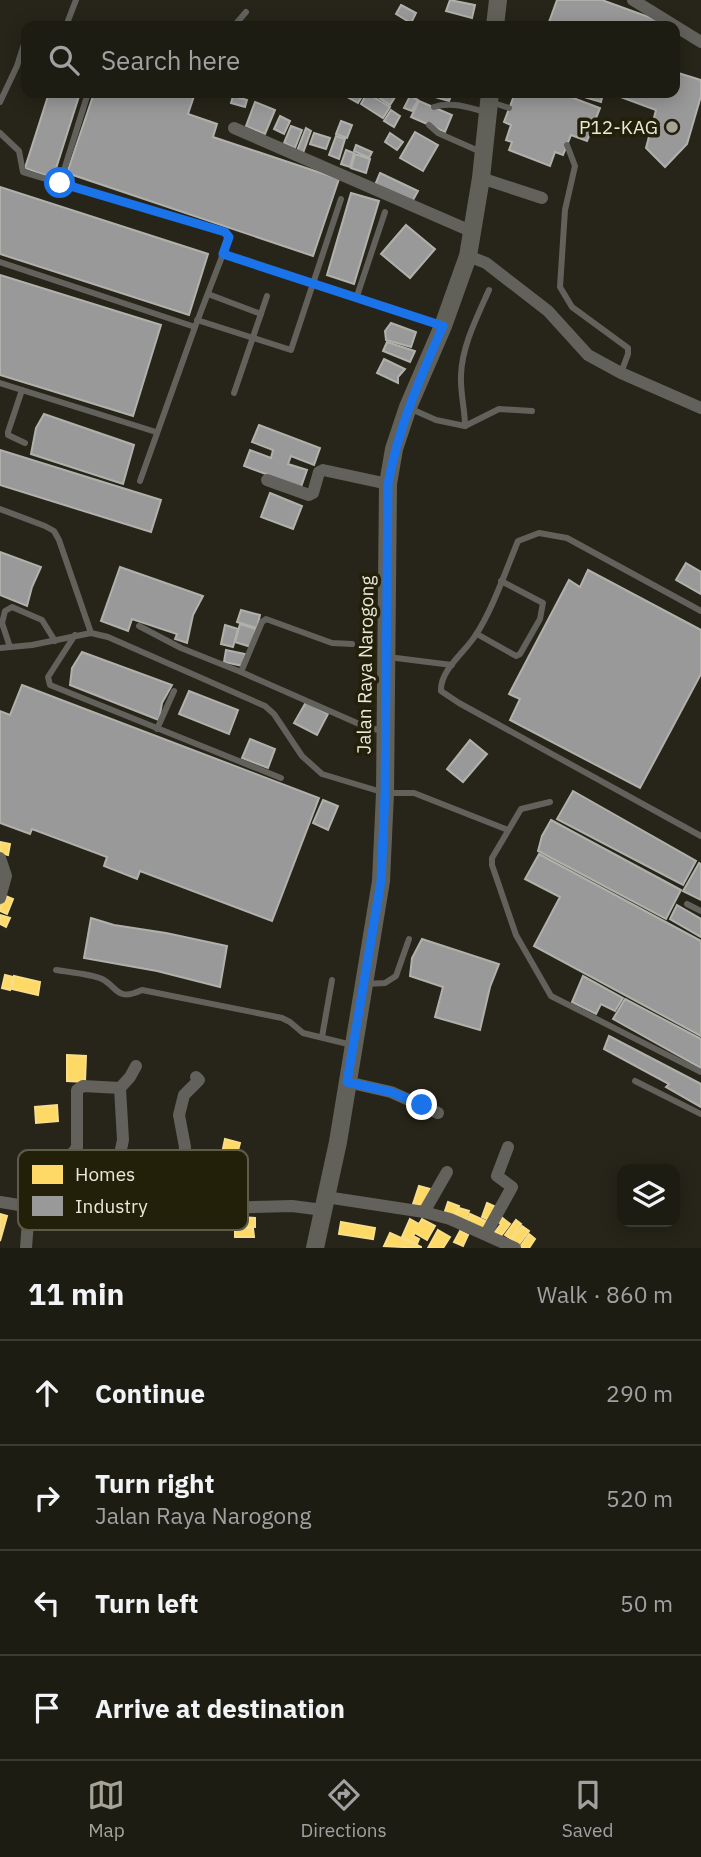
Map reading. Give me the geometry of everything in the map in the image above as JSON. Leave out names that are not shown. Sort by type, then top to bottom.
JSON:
[{"type":"main road","points":[[496,21],[498,0]]},
{"type":"main road","name":"Jalan Raya Narogong","points":[[315,1248],[338,1142],[381,881],[385,793],[388,484],[394,449],[408,407],[443,326],[468,256],[481,178],[489,102]]},
{"type":"street","points":[[633,0],[667,21]]},
{"type":"street","points":[[680,29],[701,42]]},
{"type":"street","points":[[234,128],[473,232]]},
{"type":"street","points":[[481,178],[542,198]]},
{"type":"street","points":[[468,256],[486,263],[548,311],[588,355],[621,373],[701,408]]},
{"type":"street","points":[[267,480],[309,495],[313,493],[319,472],[323,470],[388,484]]},
{"type":"street","points":[[0,858],[6,876],[0,898]]},
{"type":"street","points":[[76,1150],[79,1136],[79,1087],[120,1087],[136,1066]]},
{"type":"street","points":[[185,1150],[179,1115],[184,1095],[199,1080],[196,1077]]},
{"type":"street","points":[[347,1082],[391,1092],[438,1113]]},
{"type":"street","points":[[120,1087],[123,1140],[121,1150]]},
{"type":"street","points":[[486,1234],[512,1186],[497,1175],[508,1147]]},
{"type":"street","points":[[424,1212],[447,1172]]},
{"type":"street","points":[[0,1202],[18,1206]]},
{"type":"street","points":[[248,1207],[325,1203],[424,1212],[450,1219],[514,1248]]},
{"type":"street","points":[[26,1248],[27,1230]]},
{"type":"lane","points":[[69,21],[76,0]]},
{"type":"lane","points":[[238,21],[246,12]]},
{"type":"lane","points":[[0,102],[21,56]]},
{"type":"lane","points":[[60,183],[86,98]]},
{"type":"lane","points":[[434,107],[443,104],[489,102],[509,108]]},
{"type":"lane","points":[[429,125],[438,133],[483,152]]},
{"type":"lane","points":[[0,133],[19,151],[23,172],[225,232],[229,237],[140,481]]},
{"type":"lane","points":[[567,145],[575,166],[565,210],[560,287],[572,307],[628,348],[621,373]]},
{"type":"lane","points":[[0,262],[289,351],[293,349],[341,199]]},
{"type":"lane","points":[[358,296],[385,212]]},
{"type":"lane","points":[[223,254],[443,326]]},
{"type":"lane","points":[[465,426],[466,408],[460,377],[466,344],[489,290]]},
{"type":"lane","points":[[208,294],[261,314]]},
{"type":"lane","points":[[234,393],[267,296]]},
{"type":"lane","points":[[0,383],[156,432]]},
{"type":"lane","points":[[22,390],[8,435],[25,443]]},
{"type":"lane","points":[[408,407],[436,420],[465,426],[499,409],[532,411]]},
{"type":"lane","points":[[0,509],[54,531],[60,540],[91,633]]},
{"type":"lane","points":[[701,611],[567,538],[539,533],[518,541],[477,634],[441,683],[441,691],[459,703],[701,836]]},
{"type":"lane","points":[[477,634],[516,656],[520,654],[540,618],[544,603],[501,581]]},
{"type":"lane","points":[[10,647],[2,623],[5,611],[12,607],[42,620],[55,640]]},
{"type":"lane","points":[[241,672],[262,622],[266,620],[331,643],[352,644]]},
{"type":"lane","points":[[139,626],[181,648],[366,727],[385,731]]},
{"type":"lane","points":[[0,648],[91,633],[108,637],[265,706],[274,714],[302,756],[322,774],[385,793],[414,793],[508,830]]},
{"type":"lane","points":[[75,635],[48,677],[50,685],[281,778]]},
{"type":"lane","points":[[385,656],[452,665]]},
{"type":"lane","points":[[158,729],[174,691]]},
{"type":"lane","points":[[550,802],[521,809],[492,858],[516,935],[551,996],[701,1072]]},
{"type":"lane","points":[[687,904],[701,911]]},
{"type":"lane","points":[[364,984],[385,983],[396,976],[409,939]]},
{"type":"lane","points":[[56,970],[103,979],[117,993],[133,994],[142,990],[282,1018],[303,1033],[353,1045]]},
{"type":"lane","points":[[322,1037],[332,980]]},
{"type":"lane","points":[[635,1081],[701,1114]]},
{"type":"building: Homes","points":[[0,842],[10,844],[8,855],[0,853]]},
{"type":"building: Homes","points":[[3,895],[13,899],[7,914],[0,911]]},
{"type":"building: Homes","points":[[0,915],[10,918],[6,927],[0,924]]},
{"type":"building: Homes","points":[[5,975],[13,977],[10,990],[2,988]]},
{"type":"building: Homes","points":[[14,976],[40,982],[38,995],[12,989]]},
{"type":"building: Homes","points":[[67,1055],[86,1056],[85,1082],[67,1081]]},
{"type":"building: Homes","points":[[57,1105],[58,1121],[36,1123],[35,1107]]},
{"type":"building: Homes","points":[[225,1139],[240,1143],[238,1150],[223,1150]]},
{"type":"building: Homes","points":[[419,1186],[430,1189],[424,1207],[413,1204]]},
{"type":"building: Homes","points":[[448,1202],[459,1206],[454,1218],[444,1214]]},
{"type":"building: Homes","points":[[487,1203],[496,1207],[491,1221],[482,1217]]},
{"type":"building: Homes","points":[[459,1208],[469,1211],[466,1220],[456,1217]]},
{"type":"building: Homes","points":[[0,1214],[7,1216],[0,1241]]},
{"type":"building: Homes","points":[[470,1214],[490,1223],[486,1231],[467,1222]]},
{"type":"building: Homes","points":[[500,1216],[510,1224],[501,1236],[495,1232],[501,1224],[496,1220]]},
{"type":"building: Homes","points":[[248,1218],[255,1218],[255,1227],[248,1227]]},
{"type":"building: Homes","points":[[410,1219],[419,1224],[422,1219],[435,1226],[427,1240],[415,1233],[413,1236],[419,1239],[417,1244],[402,1237]]},
{"type":"building: Homes","points":[[516,1220],[521,1224],[511,1239],[505,1235]]},
{"type":"building: Homes","points":[[341,1222],[375,1228],[373,1239],[339,1234]]},
{"type":"building: Homes","points":[[522,1226],[529,1231],[517,1247],[510,1243]]},
{"type":"building: Homes","points":[[253,1228],[254,1237],[235,1237],[235,1230]]},
{"type":"building: Homes","points":[[438,1230],[450,1237],[443,1248],[428,1248]]},
{"type":"building: Homes","points":[[460,1231],[468,1235],[463,1246],[454,1242]]},
{"type":"building: Homes","points":[[390,1233],[421,1247],[421,1248],[384,1246]]},
{"type":"building: Homes","points":[[529,1234],[535,1239],[529,1248],[520,1247]]},
{"type":"building: Industry","points":[[450,0],[475,5],[472,18],[446,11]]},
{"type":"building: Industry","points":[[557,0],[602,0],[660,21],[549,21]]},
{"type":"building: Industry","points":[[401,5],[416,13],[412,21],[396,14]]},
{"type":"building: Industry","name":"P12-KAG","points":[[680,74],[701,80],[701,96],[687,144],[665,167],[646,148],[656,110],[624,98],[680,98]]},
{"type":"building: Industry","points":[[47,98],[78,98],[53,178],[25,168]]},
{"type":"building: Industry","points":[[92,98],[193,98],[188,114],[217,124],[213,137],[339,179],[313,256],[67,173]]},
{"type":"building: Industry","points":[[232,98],[247,100],[245,107],[231,103]]},
{"type":"building: Industry","points":[[364,98],[375,98],[390,107],[383,118],[361,104]]},
{"type":"building: Industry","points":[[380,98],[394,98],[390,105]]},
{"type":"building: Industry","points":[[409,98],[418,100],[412,111],[404,108]]},
{"type":"building: Industry","points":[[513,98],[573,98],[600,108],[587,141],[571,135],[563,155],[555,152],[550,166],[509,150],[512,142],[506,140],[511,125],[504,122]]},
{"type":"building: Industry","points":[[419,101],[452,115],[445,132],[411,117]]},
{"type":"building: Industry","points":[[255,102],[275,110],[265,134],[246,126]]},
{"type":"building: Industry","points":[[391,110],[400,116],[394,127],[384,121]]},
{"type":"building: Industry","points":[[280,116],[290,121],[284,134],[274,129]]},
{"type":"building: Industry","points":[[341,121],[352,125],[347,138],[336,134]]},
{"type":"building: Industry","points":[[291,126],[302,130],[295,148],[284,143]]},
{"type":"building: Industry","points":[[306,128],[311,131],[303,153],[297,151]]},
{"type":"building: Industry","points":[[415,132],[438,145],[423,171],[400,158]]},
{"type":"building: Industry","points":[[314,133],[330,138],[326,149],[310,144]]},
{"type":"building: Industry","points":[[390,133],[403,142],[397,150],[385,142]]},
{"type":"building: Industry","points":[[336,136],[345,139],[339,159],[329,155]]},
{"type":"building: Industry","points":[[356,145],[372,152],[369,158],[354,151]]},
{"type":"building: Industry","points":[[346,150],[354,153],[350,167],[341,164]]},
{"type":"building: Industry","points":[[355,154],[370,159],[366,173],[351,168]]},
{"type":"building: Industry","points":[[380,173],[418,191],[412,202],[375,185]]},
{"type":"building: Industry","points":[[0,187],[208,254],[189,315],[0,254]]},
{"type":"building: Industry","points":[[351,193],[379,201],[354,284],[327,275]]},
{"type":"building: Industry","points":[[406,225],[435,249],[410,278],[381,254]]},
{"type":"building: Industry","points":[[0,275],[161,325],[133,416],[0,375]]},
{"type":"building: Industry","points":[[391,323],[416,332],[411,347],[386,340],[385,331]]},
{"type":"building: Industry","points":[[387,342],[415,351],[410,362],[383,351]]},
{"type":"building: Industry","points":[[384,359],[405,369],[398,377],[398,383],[377,373]]},
{"type":"building: Industry","points":[[44,414],[134,445],[123,484],[31,454],[36,428]]},
{"type":"building: Industry","points":[[259,425],[320,448],[314,465],[291,456],[288,464],[307,470],[301,487],[244,466],[250,450],[271,458],[273,450],[252,442]]},
{"type":"building: Industry","points":[[0,450],[161,500],[151,532],[0,485]]},
{"type":"building: Industry","points":[[270,493],[302,506],[293,529],[261,517]]},
{"type":"building: Industry","points":[[0,552],[41,567],[27,606],[0,595]]},
{"type":"building: Industry","points":[[686,563],[701,572],[701,594],[676,580]]},
{"type":"building: Industry","points":[[120,567],[203,596],[193,615],[187,643],[175,639],[177,634],[132,619],[128,631],[101,621]]},
{"type":"building: Industry","points":[[588,570],[701,630],[701,674],[640,788],[510,720],[520,699],[509,694],[569,580],[580,587]]},
{"type":"building: Industry","points":[[241,610],[260,615],[257,628],[237,622]]},
{"type":"building: Industry","points":[[240,624],[256,629],[251,647],[235,642]]},
{"type":"building: Industry","points":[[225,625],[238,629],[233,647],[221,644]]},
{"type":"building: Industry","points":[[226,650],[245,654],[243,666],[224,662]]},
{"type":"building: Industry","points":[[82,652],[172,685],[162,703],[159,720],[70,685],[72,668]]},
{"type":"building: Industry","points":[[22,685],[319,798],[272,921],[140,871],[137,879],[104,866],[107,857],[32,829],[30,834],[0,823],[0,711],[10,715]]},
{"type":"building: Industry","points":[[189,691],[238,710],[229,734],[179,714]]},
{"type":"building: Industry","points":[[306,702],[328,714],[317,735],[294,723]]},
{"type":"building: Industry","points":[[250,739],[275,749],[268,768],[242,758]]},
{"type":"building: Industry","points":[[470,740],[487,754],[463,782],[447,769]]},
{"type":"building: Industry","points":[[573,791],[696,861],[683,885],[557,819]]},
{"type":"building: Industry","points":[[323,800],[338,806],[328,830],[313,823]]},
{"type":"building: Industry","points":[[551,820],[681,890],[666,919],[538,851],[542,836]]},
{"type":"building: Industry","points":[[539,854],[701,941],[701,1036],[534,946],[560,897],[525,879]]},
{"type":"building: Industry","points":[[699,863],[701,864],[701,900],[683,891]]},
{"type":"building: Industry","points":[[677,905],[701,919],[701,937],[670,919]]},
{"type":"building: Industry","points":[[91,918],[114,925],[227,946],[220,987],[157,971],[84,958]]},
{"type":"building: Industry","points":[[422,939],[499,964],[490,987],[480,1030],[435,1017],[443,987],[410,976],[412,958]]},
{"type":"building: Industry","points":[[583,976],[623,998],[615,1011],[601,1004],[596,1014],[572,1002]]},
{"type":"building: Industry","points":[[625,999],[701,1039],[701,1068],[613,1019]]},
{"type":"building: Industry","points":[[609,1036],[701,1084],[701,1107],[666,1087],[669,1084],[604,1049]]},
{"type":"place","name":"P12-KAG","points":[[672,127]]},
{"type":"route","points":[[60,183],[225,232],[229,237],[223,254],[443,326],[408,407],[394,449],[388,484],[385,793],[381,881],[347,1082],[391,1092],[422,1105]]}]
